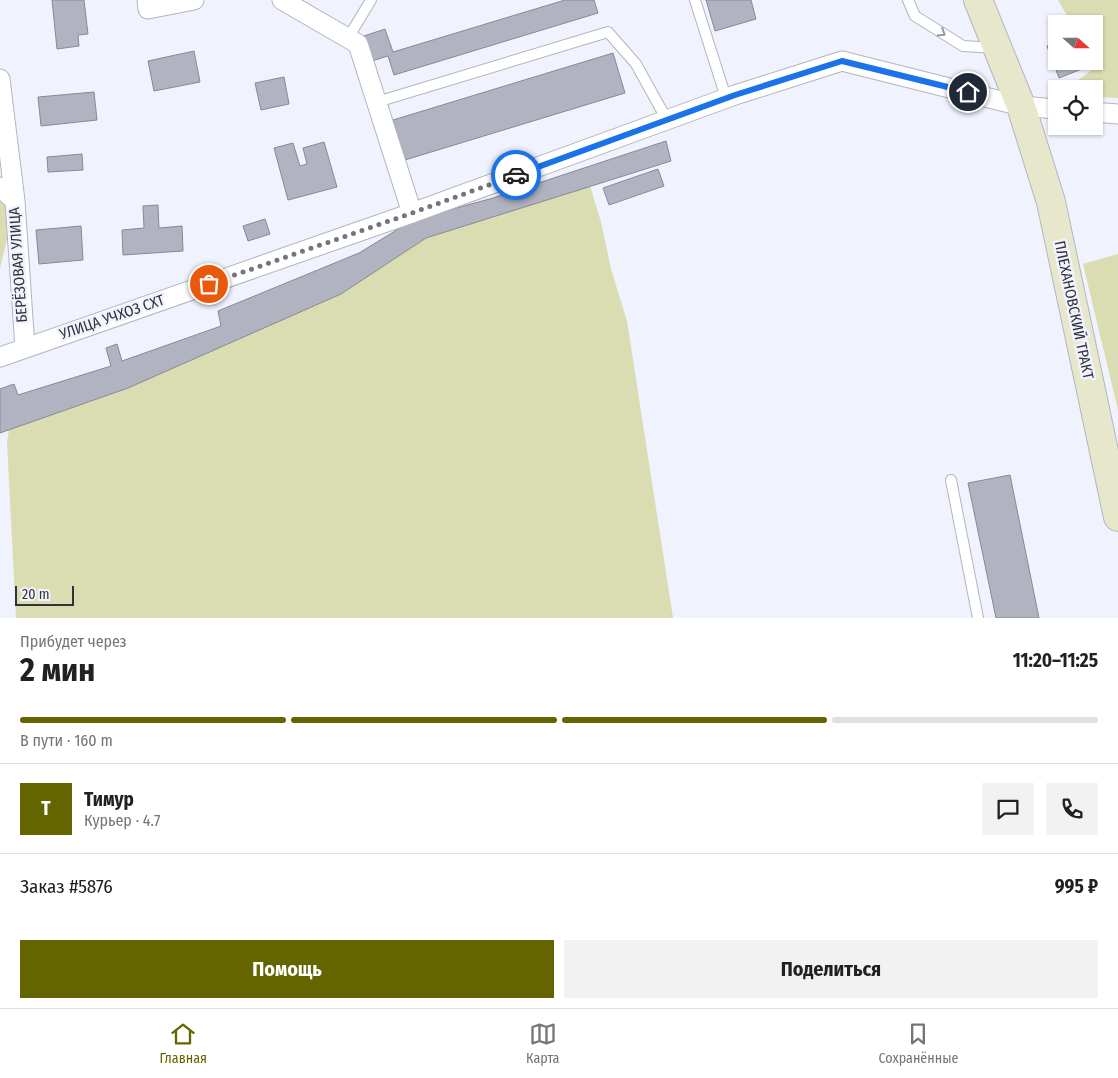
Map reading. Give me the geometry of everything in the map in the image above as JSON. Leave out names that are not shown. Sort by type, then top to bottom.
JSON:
[{"type":"street","points":[[147,0],[148,9],[194,0]]},
{"type":"street","points":[[282,0],[358,44],[412,213]]},
{"type":"street","name":"ПЛЕХАНОВСКИЙ ТРАКТ","points":[[978,0],[1021,106],[1051,202],[1118,517]]},
{"type":"street","name":"УЛИЦА УЧХОЗ СХТ","points":[[0,357],[412,213],[726,98],[842,61],[1021,106]]},
{"type":"street","points":[[0,79],[15,201]]},
{"type":"street","points":[[1021,106],[1048,108]]},
{"type":"street","points":[[1103,113],[1118,114]]},
{"type":"street","name":"БЕРЁЗОВАЯ УЛИЦА","points":[[0,187],[15,201],[25,348]]},
{"type":"lane","points":[[348,38],[371,0]]},
{"type":"lane","points":[[694,0],[726,98]]},
{"type":"lane","points":[[908,0],[915,16],[963,46],[998,49]]},
{"type":"lane","points":[[376,102],[608,32],[636,64],[667,120]]},
{"type":"lane","points":[[951,480],[978,618]]},
{"type":"green space","points":[[1058,0],[1118,0],[1118,98],[1103,97],[1103,80],[1078,80],[1092,70],[1103,70],[1103,15],[1067,15]]},
{"type":"green space","points":[[590,186],[601,222],[611,269],[627,321],[673,618],[16,618],[7,442],[9,430],[341,294],[426,238]]},
{"type":"green space","points":[[0,193],[15,207],[0,268]]},
{"type":"green space","points":[[1118,254],[1118,410],[1083,264]]},
{"type":"building","points":[[52,0],[84,0],[88,34],[78,35],[79,46],[57,49]]},
{"type":"building","points":[[565,0],[594,0],[598,13],[394,75],[388,56],[372,61],[364,36],[385,29],[393,52]]},
{"type":"building","points":[[706,0],[751,0],[756,19],[715,31]]},
{"type":"building","points":[[194,51],[200,82],[154,91],[148,61]]},
{"type":"building","points":[[613,53],[625,93],[405,160],[393,120]]},
{"type":"building","points":[[1056,70],[1079,70],[1059,78]]},
{"type":"building","points":[[284,77],[289,104],[261,110],[255,83]]},
{"type":"building","points":[[94,92],[97,120],[41,126],[38,97]]},
{"type":"building","points":[[666,141],[671,161],[426,238],[341,294],[128,388],[0,433],[0,389],[14,384],[18,395],[111,366],[106,348],[117,344],[122,361],[221,326],[218,311],[359,253],[413,220],[493,198]]},
{"type":"building","points":[[324,142],[337,187],[288,200],[274,148],[293,143],[300,166],[307,164],[303,148]]},
{"type":"building","points":[[82,154],[83,170],[48,172],[47,157]]},
{"type":"building","points":[[658,169],[664,186],[609,205],[603,188]]},
{"type":"building","points":[[158,205],[159,228],[182,226],[183,251],[123,255],[122,230],[144,228],[143,206]]},
{"type":"building","points":[[265,219],[270,234],[248,241],[243,226]]},
{"type":"building","points":[[81,226],[83,260],[39,264],[36,230]]},
{"type":"building","points":[[1010,475],[1039,618],[996,618],[968,483]]},
{"type":"way so far","points":[[209,284],[516,175]]},
{"type":"route","points":[[516,175],[735,95],[842,61],[968,92]]}]
